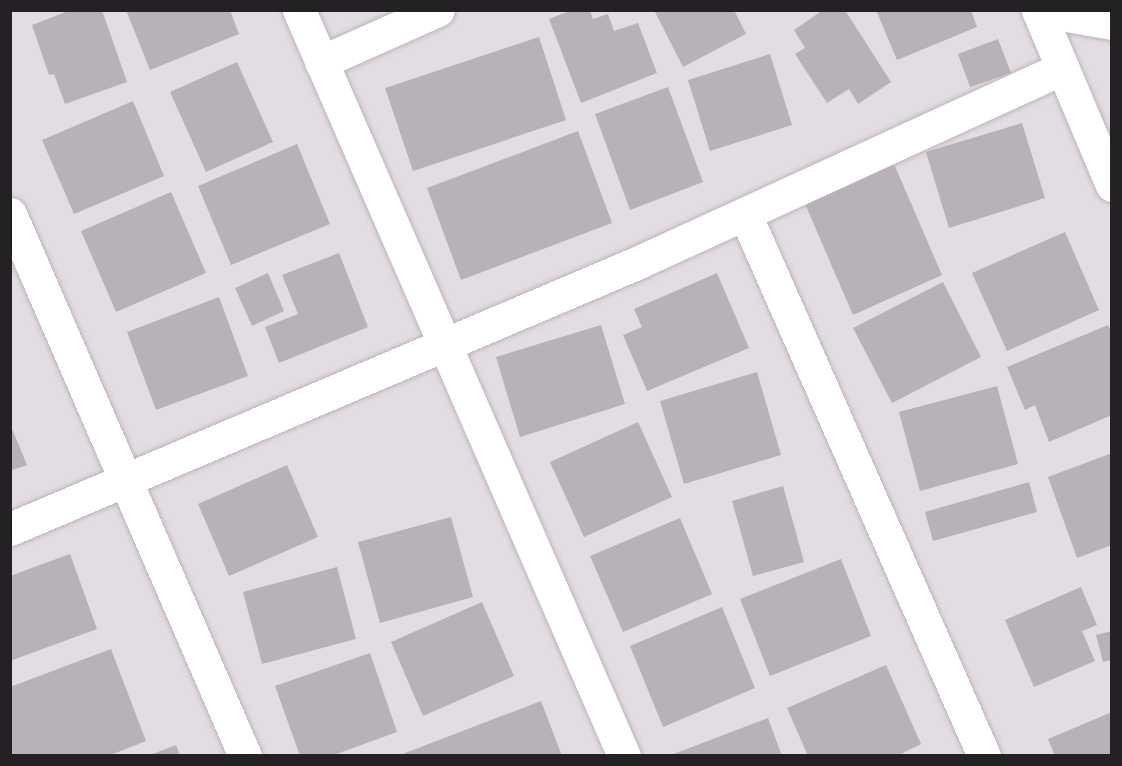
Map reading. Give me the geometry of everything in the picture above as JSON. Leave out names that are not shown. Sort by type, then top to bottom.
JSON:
[{"type":"street","points":[[299,10],[624,756]]},
{"type":"street","points":[[321,62],[438,10]]},
{"type":"street","points":[[1038,10],[1112,23]]},
{"type":"street","points":[[1038,10],[1112,184]]},
{"type":"street","points":[[10,529],[445,346],[745,214],[1062,68]]},
{"type":"street","points":[[10,214],[245,756]]},
{"type":"street","points":[[745,214],[984,756]]},
{"type":"building","points":[[71,10],[102,10],[127,82],[65,104],[54,74],[49,75],[32,25]]},
{"type":"building","points":[[126,10],[230,10],[239,34],[150,70]]},
{"type":"building","points":[[572,10],[590,10],[593,19],[608,14],[614,31],[638,23],[657,73],[581,103],[549,19]]},
{"type":"building","points":[[654,10],[734,10],[746,34],[683,67]]},
{"type":"building","points":[[823,10],[845,10],[891,82],[858,104],[849,89],[827,103],[795,54],[805,48],[794,30]]},
{"type":"building","points":[[876,10],[971,10],[977,27],[897,60]]},
{"type":"building","points":[[539,37],[566,120],[413,171],[385,88]]},
{"type":"building","points":[[998,39],[1011,73],[970,87],[958,54]]},
{"type":"building","points":[[770,54],[792,125],[710,151],[688,80]]},
{"type":"building","points":[[237,62],[273,142],[206,172],[170,92]]},
{"type":"building","points":[[668,87],[703,182],[630,210],[595,114]]},
{"type":"building","points":[[133,101],[164,176],[74,214],[42,140]]},
{"type":"building","points":[[1022,123],[1045,198],[949,228],[926,152]]},
{"type":"building","points":[[578,131],[612,223],[461,280],[427,188]]},
{"type":"building","points":[[297,144],[330,224],[231,265],[198,186]]},
{"type":"building","points":[[891,157],[942,275],[853,315],[802,197]]},
{"type":"building","points":[[171,192],[206,273],[116,312],[81,231]]},
{"type":"building","points":[[1065,232],[1099,310],[1007,351],[972,273]]},
{"type":"building","points":[[339,253],[368,327],[279,363],[265,327],[298,314],[282,275]]},
{"type":"building","points":[[268,273],[284,311],[252,326],[235,288]]},
{"type":"building","points":[[717,273],[749,348],[647,391],[623,335],[642,327],[634,309]]},
{"type":"building","points":[[943,282],[981,357],[892,403],[853,328]]},
{"type":"building","points":[[219,297],[248,376],[156,410],[127,332]]},
{"type":"building","points":[[601,325],[625,404],[520,437],[496,357]]},
{"type":"building","points":[[1108,325],[1112,334],[1112,415],[1049,442],[1035,405],[1025,410],[1007,367]]},
{"type":"building","points":[[757,372],[781,455],[684,484],[660,401]]},
{"type":"building","points":[[997,386],[1018,464],[920,491],[899,412]]},
{"type":"building","points":[[638,422],[672,497],[584,537],[550,462]]},
{"type":"building","points":[[10,424],[27,465],[10,471]]},
{"type":"building","points":[[1112,453],[1112,545],[1077,558],[1048,477]]},
{"type":"building","points":[[287,465],[318,537],[229,576],[198,504]]},
{"type":"building","points":[[1029,482],[1037,512],[933,541],[925,512]]},
{"type":"building","points":[[783,486],[804,562],[753,576],[732,501]]},
{"type":"building","points":[[451,517],[473,597],[380,623],[358,542]]},
{"type":"building","points":[[680,518],[712,594],[623,632],[590,556]]},
{"type":"building","points":[[70,554],[97,629],[10,661],[10,576]]},
{"type":"building","points":[[841,559],[871,636],[770,676],[740,599]]},
{"type":"building","points":[[337,567],[356,639],[262,664],[243,592]]},
{"type":"building","points":[[1081,587],[1097,625],[1082,631],[1095,661],[1034,687],[1005,620]]},
{"type":"building","points":[[482,602],[514,676],[423,716],[391,642]]},
{"type":"building","points":[[722,607],[755,688],[663,727],[630,646]]},
{"type":"building","points":[[1112,631],[1112,660],[1103,662],[1096,635]]},
{"type":"building","points":[[111,649],[146,741],[108,756],[10,756],[10,687]]},
{"type":"building","points":[[370,653],[397,732],[331,756],[300,756],[275,686]]},
{"type":"building","points":[[886,665],[921,744],[897,756],[808,756],[787,708]]},
{"type":"building","points":[[541,701],[562,756],[400,756],[400,755]]},
{"type":"building","points":[[1112,712],[1112,756],[1055,756],[1048,739]]},
{"type":"building","points":[[768,718],[782,756],[671,756],[671,755]]},
{"type":"building","points":[[176,745],[180,756],[150,756],[150,755]]}]
